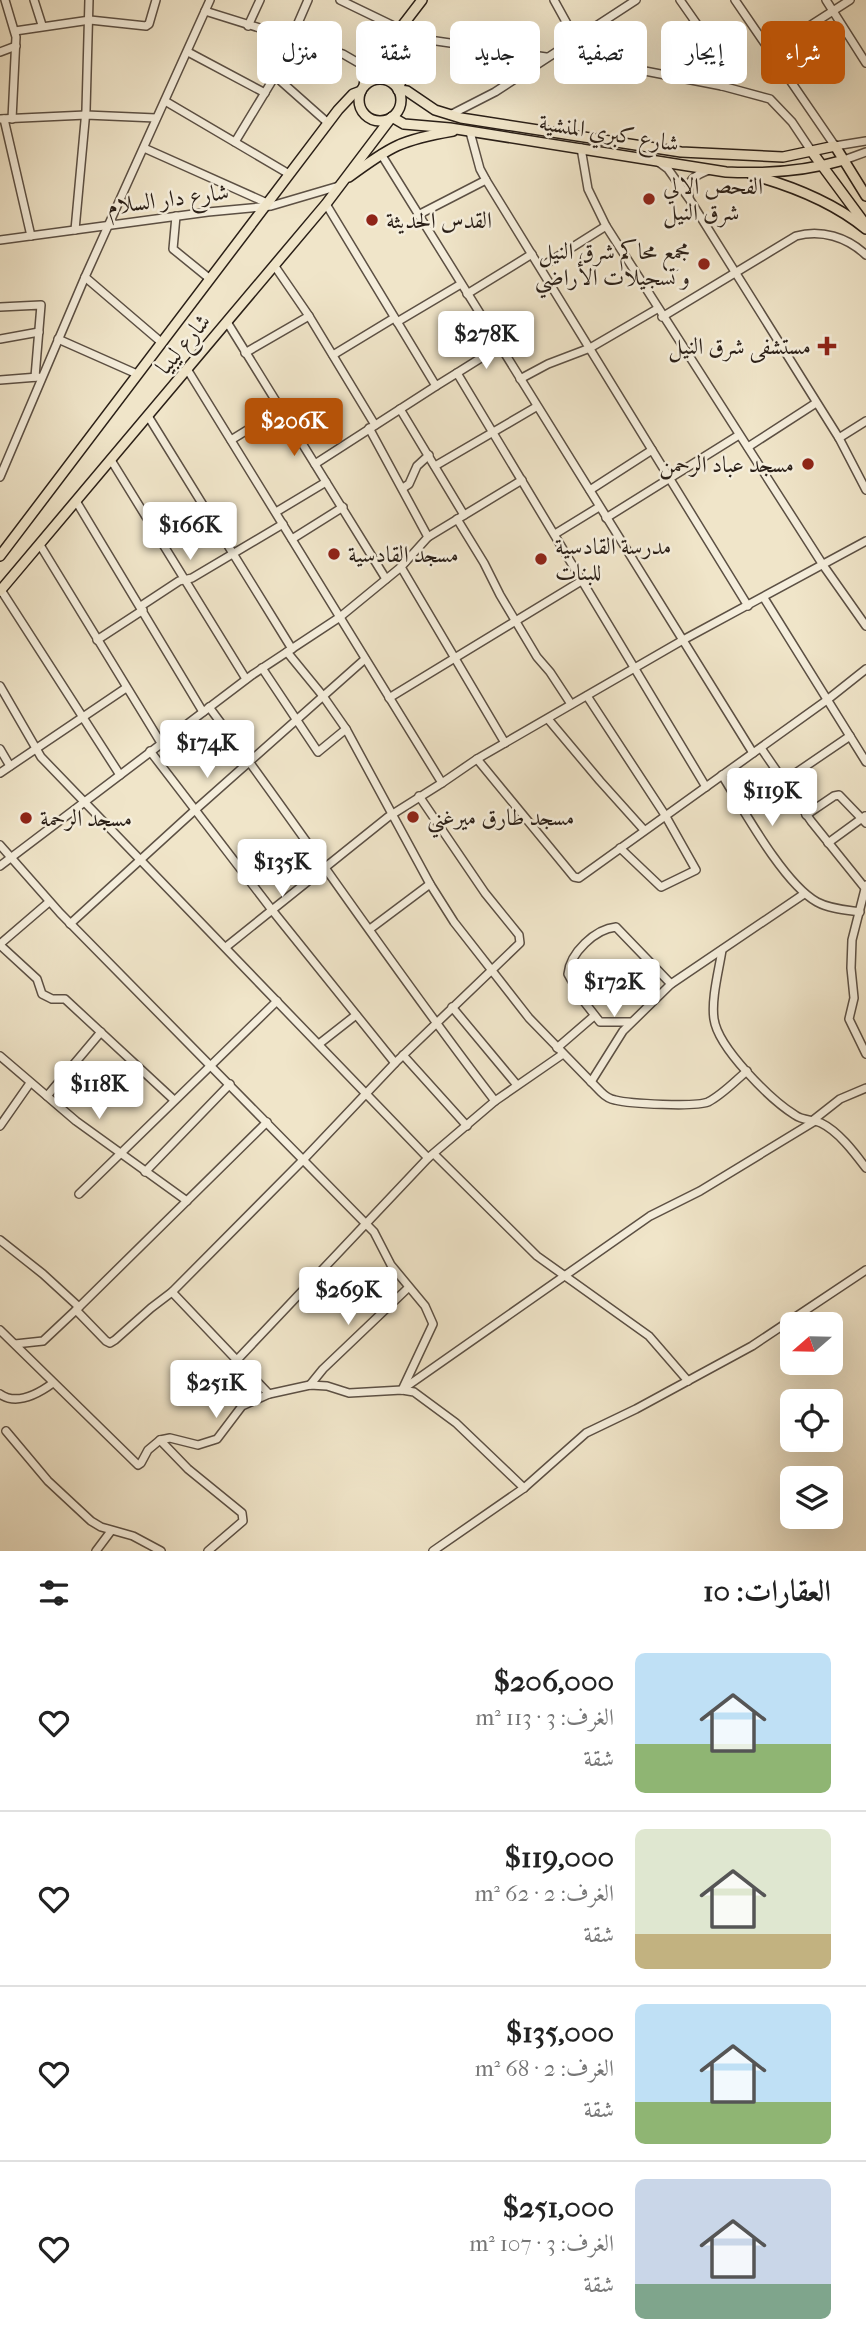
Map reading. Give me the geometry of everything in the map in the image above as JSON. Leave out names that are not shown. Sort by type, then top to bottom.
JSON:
[{"type":"main road","points":[[408,21],[422,0]]},
{"type":"main road","points":[[363,88],[375,79],[382,79],[399,90]]},
{"type":"main road","points":[[363,84],[359,102],[368,117],[380,121],[392,118],[401,103],[400,84]]},
{"type":"main road","name":"شارع ليبيا","points":[[2,551],[328,123],[349,97],[363,88]]},
{"type":"main road","name":"شارع كبري المنشية","points":[[399,90],[407,91],[430,108],[449,116],[681,152],[773,157],[835,146]]},
{"type":"main road","name":"شارع كبري المنشية","points":[[392,118],[404,124],[581,148],[709,170],[747,173],[821,167],[844,160]]},
{"type":"main road","name":"شارع ليبيا","points":[[0,591],[326,204],[392,118]]},
{"type":"main road","points":[[341,184],[381,154],[410,139],[460,130]]},
{"type":"main road","points":[[835,146],[866,196]]},
{"type":"main road","points":[[812,152],[866,227]]},
{"type":"main road","points":[[747,173],[807,194],[866,227]]},
{"type":"street","points":[[5,0],[15,31],[16,47],[5,119],[31,236]]},
{"type":"street","points":[[34,0],[42,25]]},
{"type":"street","points":[[75,230],[86,116],[89,0]]},
{"type":"street","points":[[15,31],[90,20],[146,26],[156,0]]},
{"type":"street","points":[[0,477],[38,377],[58,339],[210,0]]},
{"type":"street","points":[[247,26],[260,0]]},
{"type":"street","points":[[300,21],[308,0]]},
{"type":"street","points":[[340,0],[385,21]]},
{"type":"street","points":[[554,0],[566,21]]},
{"type":"street","points":[[604,21],[636,0]]},
{"type":"street","points":[[680,0],[708,40],[710,66],[722,86]]},
{"type":"street","points":[[735,0],[761,40]]},
{"type":"street","points":[[825,0],[866,63]]},
{"type":"street","points":[[817,21],[850,0]]},
{"type":"street","points":[[205,11],[257,29]]},
{"type":"street","points":[[436,36],[547,58]]},
{"type":"street","points":[[0,52],[16,47]]},
{"type":"street","points":[[188,52],[265,93]]},
{"type":"street","points":[[449,116],[480,101],[554,53]]},
{"type":"street","points":[[647,71],[770,99],[792,122],[812,152]]},
{"type":"street","points":[[235,142],[270,84]]},
{"type":"street","points":[[284,84],[328,123]]},
{"type":"street","points":[[791,84],[835,146],[866,141]]},
{"type":"street","points":[[165,101],[289,174]]},
{"type":"street","points":[[5,119],[86,116],[156,118]]},
{"type":"street","points":[[470,132],[486,180],[748,606]]},
{"type":"street","points":[[144,148],[266,205]]},
{"type":"street","points":[[581,148],[588,189],[606,226],[823,565],[866,626]]},
{"type":"street","points":[[844,160],[866,152]]},
{"type":"street","points":[[381,154],[753,753]]},
{"type":"street","points":[[656,161],[668,169],[690,200],[839,438],[866,491]]},
{"type":"street","points":[[690,200],[689,183],[694,177],[709,170]]},
{"type":"street","points":[[418,215],[486,180]]},
{"type":"street","name":"شارع دار السلام","points":[[0,238],[266,205],[341,184]]},
{"type":"street","points":[[326,204],[436,386]]},
{"type":"street","points":[[176,216],[173,250],[210,279]]},
{"type":"street","points":[[541,267],[606,226]]},
{"type":"street","points":[[662,317],[796,236],[810,232],[841,238],[866,255]]},
{"type":"street","points":[[467,294],[532,254]]},
{"type":"street","points":[[274,265],[333,355],[428,537]]},
{"type":"street","points":[[85,277],[161,342]]},
{"type":"street","points":[[333,355],[461,284]]},
{"type":"street","points":[[0,307],[40,304],[38,377]]},
{"type":"street","points":[[520,379],[548,364],[590,348],[657,309]]},
{"type":"street","points":[[245,353],[309,316]]},
{"type":"street","points":[[227,322],[386,579]]},
{"type":"street","points":[[0,339],[39,332]]},
{"type":"street","points":[[58,339],[137,374]]},
{"type":"street","points":[[315,464],[500,346]]},
{"type":"street","points":[[187,369],[442,783]]},
{"type":"street","points":[[457,373],[706,787]]},
{"type":"street","points":[[0,380],[38,377]]},
{"type":"street","points":[[748,447],[816,403]]},
{"type":"street","points":[[435,466],[536,407]]},
{"type":"street","points":[[400,409],[435,466],[514,621],[571,704]]},
{"type":"street","points":[[231,440],[280,410]]},
{"type":"street","points":[[148,416],[289,650],[346,729],[430,884],[454,922],[491,971],[557,1048],[606,1097],[613,1100],[685,1106],[708,1102],[747,1071]]},
{"type":"street","points":[[839,438],[866,421]]},
{"type":"street","points":[[606,518],[739,435]]},
{"type":"street","points":[[590,490],[652,450]]},
{"type":"street","points":[[403,488],[409,484],[417,466],[429,456]]},
{"type":"street","points":[[111,460],[246,679]]},
{"type":"street","points":[[0,866],[246,679],[340,617],[401,567],[428,537],[522,480]]},
{"type":"street","points":[[276,512],[326,482]]},
{"type":"street","points":[[76,502],[206,709],[250,761],[436,1024],[495,1101]]},
{"type":"street","points":[[292,539],[343,507]]},
{"type":"street","points":[[555,534],[599,507]]},
{"type":"street","points":[[97,640],[185,580],[233,555],[283,524]]},
{"type":"street","points":[[226,947],[393,813],[477,759],[683,640],[866,541]]},
{"type":"street","points":[[40,545],[161,743]]},
{"type":"street","points":[[401,567],[505,743]]},
{"type":"street","points":[[389,698],[583,580]]},
{"type":"street","points":[[0,591],[120,775]]},
{"type":"street","points":[[764,598],[866,762]]},
{"type":"street","points":[[71,924],[365,659]]},
{"type":"street","points":[[262,668],[318,752],[346,729]]},
{"type":"street","points":[[477,759],[524,819],[576,878],[761,748],[866,669]]},
{"type":"street","points":[[0,686],[34,748],[366,1094],[526,1246],[649,1336],[688,1381]]},
{"type":"street","points":[[0,773],[126,688]]},
{"type":"street","points":[[587,696],[665,815],[691,859],[695,871],[661,887],[620,848]]},
{"type":"street","points":[[548,719],[644,830]]},
{"type":"street","points":[[783,781],[850,736]]},
{"type":"street","points":[[761,748],[806,815],[866,886],[852,940],[854,998],[849,1019],[866,1054]]},
{"type":"street","points":[[0,749],[10,766]]},
{"type":"street","points":[[150,751],[272,910],[395,1063]]},
{"type":"street","points":[[722,775],[772,855],[804,894],[825,905],[860,912]]},
{"type":"street","points":[[806,815],[839,795],[865,819],[828,843]]},
{"type":"street","points":[[0,1240],[43,1274],[110,1343],[172,1292],[403,1055],[518,946],[521,938],[485,893],[419,796]]},
{"type":"street","points":[[0,845],[49,902],[368,1223],[391,1265],[425,1306],[433,1324],[402,1390]]},
{"type":"street","points":[[370,929],[430,884]]},
{"type":"street","points":[[591,1082],[630,1022],[671,984],[804,894]]},
{"type":"street","points":[[49,902],[0,944],[37,979],[42,994],[52,999],[65,999],[174,1100]]},
{"type":"street","points":[[630,1022],[600,1022],[594,1016],[569,978],[569,968],[581,948],[610,928],[619,929],[671,984]]},
{"type":"street","points":[[722,950],[714,1021],[725,1043],[747,1071],[796,1116],[823,1124],[854,1152],[866,1168]]},
{"type":"street","points":[[79,1194],[277,1001]]},
{"type":"street","points":[[452,1007],[517,1085]]},
{"type":"street","points":[[319,1044],[356,1015]]},
{"type":"street","points":[[557,1048],[594,1016]]},
{"type":"street","points":[[47,1096],[101,1032]]},
{"type":"street","points":[[236,1361],[431,1156],[495,1101],[563,1054]]},
{"type":"street","points":[[403,1055],[467,1126]]},
{"type":"street","points":[[0,1056],[120,1154],[187,1200]]},
{"type":"street","points":[[0,1126],[30,1083]]},
{"type":"street","points":[[145,1172],[230,1084]]},
{"type":"street","points":[[402,1390],[650,1216],[700,1191],[813,1121],[840,1099],[866,1088]]},
{"type":"street","points":[[15,1344],[43,1341],[267,1122]]},
{"type":"street","points":[[433,1551],[524,1488],[586,1433],[752,1346],[866,1270]]},
{"type":"street","points":[[310,1385],[323,1369],[408,1288]]},
{"type":"street","points":[[172,1292],[269,1394]]},
{"type":"street","points":[[0,1330],[134,1463],[141,1463],[148,1450],[160,1440],[170,1438],[198,1445],[208,1443],[223,1434],[242,1406],[269,1394],[310,1385],[327,1386],[349,1393],[402,1390],[421,1396],[456,1423],[524,1488]]},
{"type":"street","points":[[0,1394],[11,1399],[28,1396],[39,1393],[52,1383]]},
{"type":"street","points":[[6,1431],[48,1481],[91,1521],[111,1531],[134,1536],[161,1551]]},
{"type":"street","points":[[160,1440],[188,1469],[242,1513],[243,1521],[208,1551]]},
{"type":"street","points":[[96,1551],[111,1531]]},
{"type":"place","name":"الفحص الالي شرق النيل","points":[[649,199]]},
{"type":"place","name":"القدس الحديثة","points":[[372,220]]},
{"type":"place","name":"مجمع محاكم شرق النيل و تسجيلات الأراضي","points":[[704,264]]},
{"type":"place","name":"مستشفى شرق النيل","points":[[827,346]]},
{"type":"place","name":"مسجد عباد الرحمن","points":[[808,464]]},
{"type":"place","name":"مسجد القادسية","points":[[334,554]]},
{"type":"place","name":"مدرسة القادسية للبنات","points":[[541,559]]},
{"type":"place","name":"مسجد طارق ميرغني","points":[[413,817]]},
{"type":"place","name":"مسجد الرحمة","points":[[26,818]]}]
